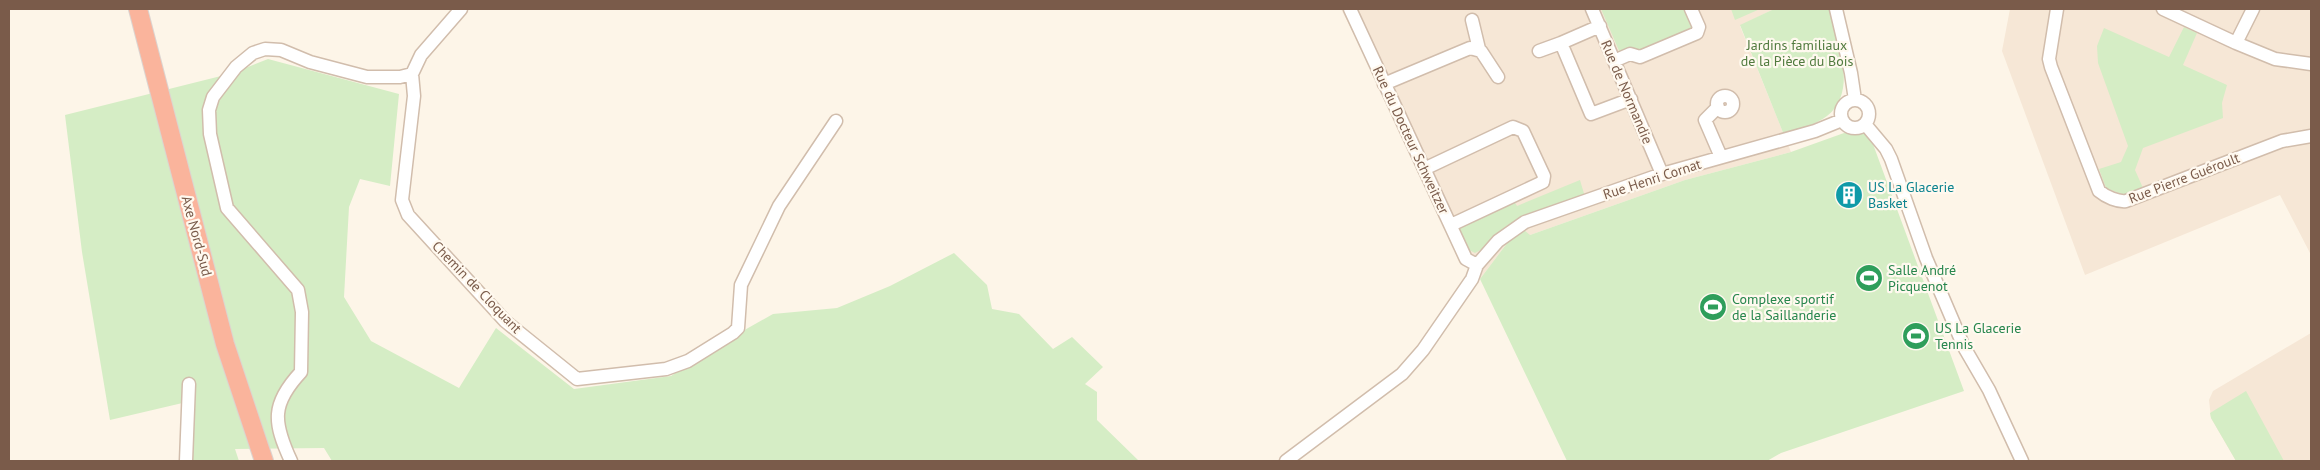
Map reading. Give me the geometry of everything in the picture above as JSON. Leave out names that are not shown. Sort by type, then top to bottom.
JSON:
[{"type":"highway","name":"Axe Nord-Sud","points":[[138,9],[225,344],[264,461]]},
{"type":"highway","name":"Axe Nord-Sud","points":[[148,9],[234,342],[273,461]]},
{"type":"street","points":[[291,461],[277,427],[277,407],[287,387],[301,372],[302,312],[298,290],[227,208],[210,134],[209,110],[213,97],[236,67],[253,53],[265,48],[281,50],[310,62],[367,77],[412,74],[421,55],[461,9]]},
{"type":"street","name":"Rue du Docteur Schweitzer","points":[[1350,9],[1466,259],[1470,263],[1477,265]]},
{"type":"street","name":"Rue de Normandie","points":[[1592,9],[1662,174]]},
{"type":"street","points":[[1614,61],[1630,54],[1640,57],[1698,33],[1698,27],[1691,9]]},
{"type":"street","points":[[1836,9],[1850,65],[1855,100]]},
{"type":"street","name":"Rue Pierre Guéroult","points":[[2057,9],[2049,59],[2100,191],[2103,194],[2121,202],[2126,201],[2282,141],[2311,136]]},
{"type":"street","points":[[2163,9],[2236,44],[2275,59],[2311,64]]},
{"type":"street","points":[[2236,44],[2253,9]]},
{"type":"street","points":[[1472,20],[1478,49],[1498,77]]},
{"type":"street","points":[[1539,51],[1600,26]]},
{"type":"street","points":[[1561,43],[1591,114],[1631,99]]},
{"type":"street","points":[[1384,84],[1470,48],[1478,49]]},
{"type":"street","name":"Chemin de Cloquant","points":[[412,74],[414,96],[402,200],[408,215],[505,321],[577,379],[666,369],[688,361],[733,334],[738,328],[740,285],[779,206],[836,121]]},
{"type":"street","points":[[1855,100],[1866,104],[1869,110],[1869,118],[1858,129],[1852,129],[1844,125],[1842,106],[1855,100]]},
{"type":"street","points":[[1718,107],[1705,120],[1721,157]]},
{"type":"street","name":"Rue Henri Cornat","points":[[1286,461],[1402,374],[1428,342],[1472,279],[1477,265],[1498,241],[1526,222],[1662,174],[1815,131],[1842,120]]},
{"type":"street","points":[[1865,124],[1886,149],[1891,159],[1926,258],[1964,347],[1988,390],[2022,461]]},
{"type":"street","points":[[1424,169],[1513,127],[1523,131],[1527,138],[1544,176],[1543,182],[1451,225]]},
{"type":"street","points":[[186,461],[190,384]]},
{"type":"shaded area","points":[[1341,9],[1774,9],[1740,26],[1791,152],[1685,180],[1530,235],[1511,238],[1480,279]]},
{"type":"shaded area","points":[[2010,9],[2311,9],[2311,255],[2280,195],[2085,275],[2002,51]]},
{"type":"shaded area","points":[[2311,333],[2311,461],[2236,461],[2211,418],[2209,400],[2213,391]]},
{"type":"green space","points":[[1601,9],[1685,9],[1692,28],[1637,52],[1620,53]]},
{"type":"green space","points":[[1731,9],[1760,9],[1735,20]]},
{"type":"green space","name":"Jardins familiaux de la Pièce du Bois","points":[[1774,9],[1829,9],[1843,65],[1842,93],[1837,105],[1827,116],[1817,122],[1784,135],[1740,25]]},
{"type":"green space","points":[[2184,27],[2197,33],[2183,65],[2227,85],[2222,103],[2223,118],[2143,148],[2135,170],[2143,188],[2124,195],[2106,188],[2099,169],[2121,162],[2128,146],[2098,63],[2097,46],[2104,28],[2169,57]]},
{"type":"green space","points":[[268,59],[399,94],[390,186],[360,179],[349,207],[344,297],[371,341],[459,388],[496,328],[574,389],[671,376],[718,345],[773,314],[837,308],[890,286],[954,253],[987,285],[992,309],[1019,314],[1053,349],[1072,337],[1103,367],[1085,384],[1097,392],[1097,420],[1139,461],[332,461],[324,448],[235,449],[239,461],[189,461],[191,401],[110,420],[82,252],[65,115],[233,73]]},
{"type":"green space","name":"Complexe sportif de la Saillanderie","points":[[1861,126],[1870,136],[1964,391],[1781,453],[1767,461],[1567,461],[1480,279],[1511,238],[1524,230],[1530,235],[1685,180],[1791,152]]},
{"type":"green space","points":[[1580,180],[1585,197],[1517,220],[1499,232],[1483,248],[1475,253],[1467,249],[1458,227],[1514,201],[1517,206]]},
{"type":"green space","points":[[2246,391],[2284,461],[2236,461],[2211,418],[2210,413]]},
{"type":"place","name":"US La Glacerie Basket","points":[[1849,195]]},
{"type":"place","name":"Salle André Picquenot","points":[[1869,278]]},
{"type":"place","name":"Complexe sportif de la Saillanderie","points":[[1713,307]]},
{"type":"place","name":"US La Glacerie Tennis","points":[[1916,336]]}]
